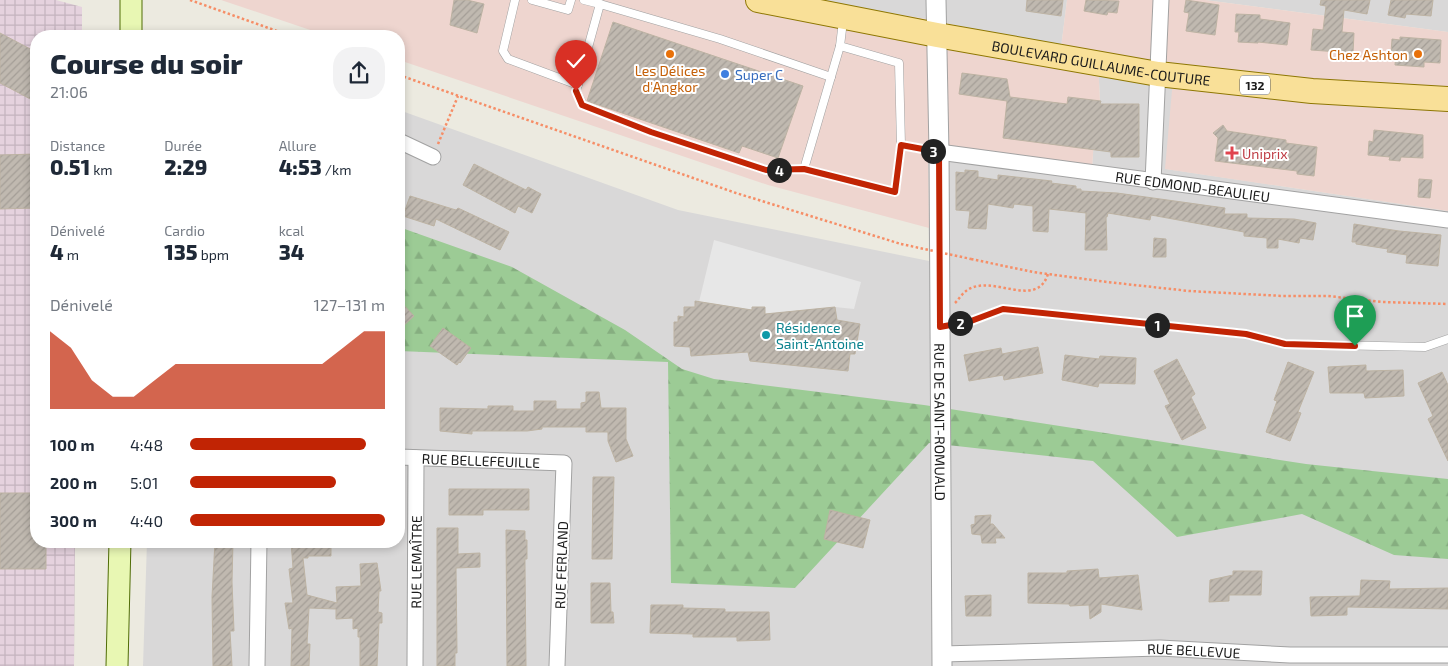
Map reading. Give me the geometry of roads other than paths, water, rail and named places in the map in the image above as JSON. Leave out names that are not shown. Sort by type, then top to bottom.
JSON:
[{"type":"main road","points":[[130,30],[131,0]]},
{"type":"main road","name":"BOULEVARD GUILLAUME-COUTURE","points":[[758,0],[937,35],[1158,74],[1312,91],[1448,99]]},
{"type":"main road","points":[[117,666],[120,548]]},
{"type":"street","name":"RUE DE SAINT-ROMUALD","points":[[936,0],[939,152],[942,660]]},
{"type":"street","points":[[1154,182],[1161,0]]},
{"type":"street","points":[[405,144],[433,157]]},
{"type":"street","name":"RUE EDMOND-BEAULIEU","points":[[939,152],[1448,220]]},
{"type":"street","name":"RUE BELLEFEUILLE","points":[[405,457],[564,463]]},
{"type":"street","name":"RUE LEMAÎTRE","points":[[415,666],[416,458]]},
{"type":"street","name":"RUE FERLAND","points":[[557,666],[564,463]]},
{"type":"street","points":[[257,666],[259,548]]},
{"type":"street","name":"RUE BELLEVUE","points":[[942,660],[1160,648],[1290,661],[1448,655]]},
{"type":"lane","points":[[515,0],[503,51],[508,59],[578,85]]},
{"type":"lane","points":[[532,0],[568,10],[572,0]]},
{"type":"lane","points":[[584,0],[720,38],[831,77]]},
{"type":"lane","points":[[600,4],[576,91],[582,105],[651,132],[766,170],[804,169],[895,192],[901,145],[899,63],[840,46]]},
{"type":"lane","points":[[804,169],[840,46],[844,17]]},
{"type":"lane","points":[[901,145],[939,152]]},
{"type":"lane","points":[[940,323],[971,321],[1003,309],[1246,334],[1285,344],[1425,347],[1448,339]]},
{"type":"place","name":"Les Délices d'Angkor","points":[[670,54]]},
{"type":"place","name":"Chez Ashton","points":[[1418,54]]},
{"type":"place","name":"Super C","points":[[725,74]]},
{"type":"place","name":"Uniprix","points":[[1232,153]]},
{"type":"place","name":"Résidence Saint-Antoine","points":[[766,335]]}]
